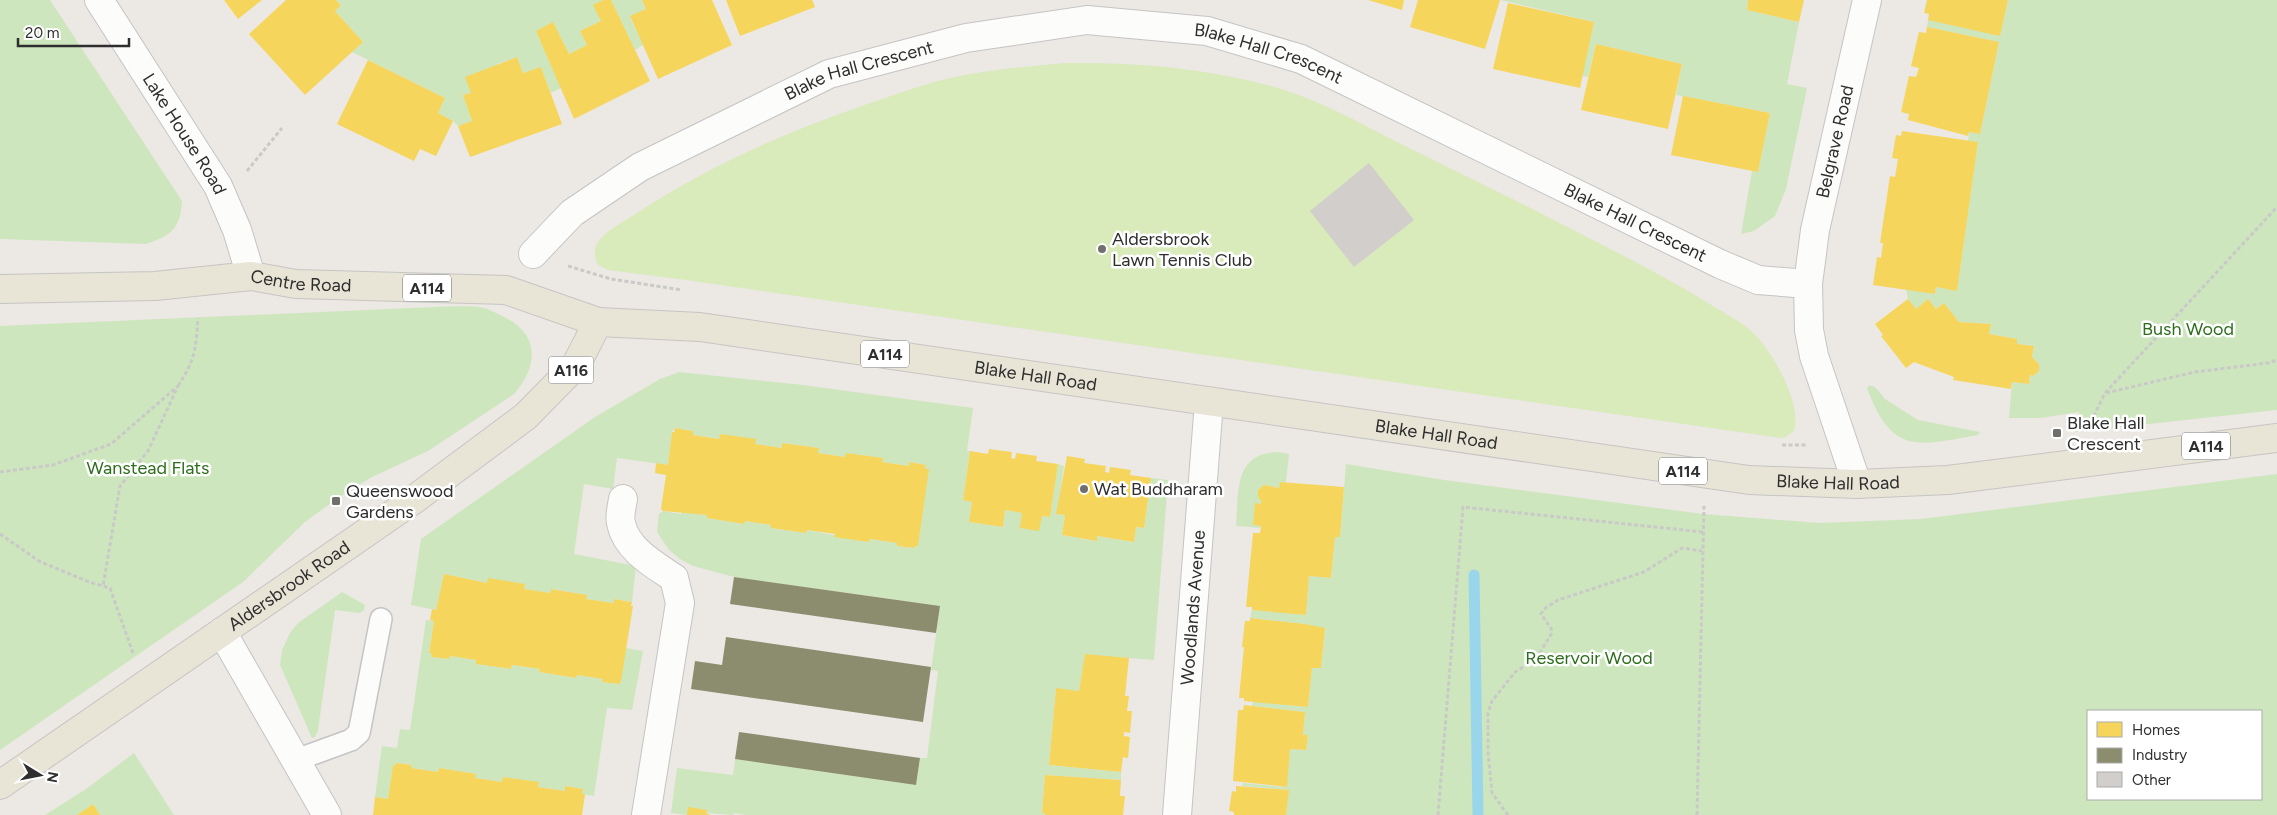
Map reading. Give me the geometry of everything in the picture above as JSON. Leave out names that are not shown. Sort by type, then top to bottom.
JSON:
[{"type":"main road","name":"Centre Road","points":[[0,289],[155,286],[251,276],[296,284],[506,290],[598,322]]},
{"type":"main road","name":"Blake Hall Road","points":[[598,322],[700,326],[1749,480],[1857,484],[1948,480],[2277,438]]},
{"type":"main road","name":"Aldersbrook Road","points":[[0,785],[412,501],[532,410],[576,365],[598,322]]},
{"type":"street","name":"Lake House Road","points":[[99,0],[218,186],[237,230],[251,276]]},
{"type":"street","name":"Belgrave Road","points":[[1808,284],[1815,230],[1867,0]]},
{"type":"street","name":"Blake Hall Crescent","points":[[533,254],[572,213],[640,167],[829,74],[966,38],[1088,20],[1207,31],[1301,59],[1720,264],[1758,280],[1808,284]]},
{"type":"street","points":[[1808,284],[1809,330],[1814,356],[1857,484]]},
{"type":"street","name":"Woodlands Avenue","points":[[1177,815],[1209,402]]},
{"type":"street","points":[[623,499],[620,521],[627,541],[652,564],[674,578],[680,603],[646,815]]},
{"type":"street","points":[[222,632],[327,815]]},
{"type":"lane","points":[[296,760],[351,740],[359,733],[381,619]]},
{"type":"path","points":[[245,174],[282,128]]},
{"type":"path","points":[[2087,461],[2086,431],[2105,393],[2277,207]]},
{"type":"path","points":[[103,586],[120,486],[148,451],[178,386],[188,371],[195,354],[198,318]]},
{"type":"path","points":[[2105,393],[2195,372],[2268,363],[2277,360]]},
{"type":"path","points":[[0,472],[53,465],[111,444],[178,386]]},
{"type":"path","points":[[1697,815],[1704,506]]},
{"type":"path","points":[[1438,815],[1463,507],[1703,532]]},
{"type":"path","points":[[0,534],[39,561],[110,588],[135,658]]},
{"type":"path","points":[[1508,815],[1492,793],[1488,752],[1488,713],[1492,701],[1515,672],[1536,659],[1552,634],[1551,628],[1541,614],[1544,609],[1558,600],[1644,572],[1682,548],[1702,551]]},
{"type":"green space","points":[[0,0],[50,0],[182,201],[177,225],[168,234],[146,244],[0,239]]},
{"type":"green space","points":[[336,0],[603,0],[601,21],[580,31],[587,45],[569,54],[553,23],[536,31],[561,88],[551,93],[541,67],[523,73],[517,57],[497,64],[498,66],[471,93],[463,95],[472,121],[458,126],[438,113],[445,98],[352,52],[363,42],[335,11],[341,5]]},
{"type":"green space","points":[[611,0],[642,0],[646,9],[630,17],[643,45],[635,50]]},
{"type":"green space","points":[[1500,0],[1748,0],[1747,10],[1799,22],[1787,84],[1807,88],[1786,189],[1775,216],[1754,231],[1741,234],[1752,171],[1758,172],[1770,113],[1676,95],[1682,64],[1596,44],[1588,77],[1582,76],[1594,22]]},
{"type":"green space","name":"Bush Wood","points":[[2008,0],[2277,0],[2277,410],[2075,432],[2079,412],[2041,418],[2009,418],[2012,382],[2029,384],[2030,375],[2033,376],[2039,371],[2039,364],[2032,357],[2034,346],[2017,344],[2017,339],[1989,334],[1991,324],[1959,322],[1944,303],[1936,309],[1928,299],[1916,309],[1908,299],[1906,289],[1935,294],[1936,287],[1957,290],[1978,142],[1968,141],[1969,132],[1980,134],[1999,42],[1927,27],[1928,20],[2000,35]]},
{"type":"green space","name":"Aldersbrook Lawn Tennis Club","points":[[1065,63],[1145,65],[1223,75],[1275,87],[1335,110],[1532,209],[1670,281],[1748,328],[1766,348],[1783,376],[1794,406],[1796,419],[1794,431],[1784,438],[1774,437],[608,270],[597,264],[595,247],[601,238],[611,230],[664,196],[746,152],[833,116],[942,80],[988,71]]},
{"type":"green space","name":"Wanstead Flats","points":[[466,306],[486,309],[514,323],[523,331],[532,351],[531,361],[528,372],[514,394],[428,451],[370,478],[338,498],[305,522],[243,582],[0,750],[0,326]]},
{"type":"green space","points":[[679,372],[803,385],[973,408],[967,451],[970,451],[963,500],[972,502],[969,522],[1003,527],[1005,510],[1050,517],[1058,464],[1064,466],[1057,514],[1065,515],[1062,535],[1096,541],[1097,536],[1133,542],[1136,527],[1144,528],[1151,478],[1168,480],[1154,660],[1129,658],[1081,679],[1079,691],[1056,689],[1049,765],[1121,772],[1121,780],[1045,775],[1042,812],[1045,815],[746,815],[734,813],[733,815],[706,813],[707,810],[687,815],[671,813],[677,768],[733,775],[735,759],[916,785],[920,758],[927,758],[938,671],[931,670],[940,606],[734,577],[693,566],[669,550],[657,532],[659,514],[663,511],[707,515],[707,518],[744,524],[745,521],[771,525],[771,528],[806,533],[807,530],[869,542],[870,539],[897,543],[897,546],[914,548],[918,546],[928,469],[925,469],[926,465],[909,462],[909,466],[882,462],[882,458],[846,453],[845,457],[818,453],[819,448],[782,443],[782,448],[755,444],[720,434],[719,439],[693,435],[692,431],[675,428],[672,432],[668,465],[617,458],[613,489],[584,484],[574,554],[636,566],[632,602],[615,599],[614,603],[586,599],[586,595],[552,589],[551,593],[524,589],[525,584],[487,583],[444,574],[436,610],[411,605],[421,539],[595,417],[660,379]]},
{"type":"green space","points":[[1870,385],[1876,388],[1885,399],[1918,420],[1980,432],[1978,435],[1938,442],[1922,443],[1909,441],[1897,435],[1886,425],[1876,410],[1867,388]]},
{"type":"green space","points":[[1278,452],[1289,454],[1286,482],[1280,482],[1279,488],[1264,485],[1258,490],[1261,504],[1255,504],[1253,525],[1261,526],[1260,528],[1236,526],[1239,488],[1241,477],[1246,467],[1253,459],[1263,454]]},
{"type":"green space","name":"Reservoir Wood","points":[[1346,464],[1444,480],[1703,514],[1820,523],[1921,519],[2277,474],[2277,815],[1286,815],[1288,790],[1242,786],[1243,783],[1286,787],[1290,749],[1306,750],[1308,735],[1303,735],[1305,712],[1252,706],[1253,701],[1308,707],[1312,668],[1321,668],[1325,629],[1305,624],[1250,618],[1252,610],[1306,614],[1309,576],[1331,578],[1335,537],[1340,537]]},
{"type":"green space","points":[[342,592],[365,605],[364,610],[360,613],[335,610],[318,730],[315,737],[312,738],[280,665],[282,650],[290,633],[298,623]]},
{"type":"green space","points":[[426,620],[434,621],[429,652],[432,653],[432,657],[449,659],[450,656],[476,660],[476,664],[511,669],[512,665],[540,669],[539,672],[576,678],[577,675],[603,679],[603,682],[619,684],[626,648],[643,651],[632,710],[607,708],[594,796],[582,794],[583,789],[565,786],[565,791],[538,787],[539,783],[503,777],[502,782],[475,778],[475,774],[439,768],[438,772],[411,768],[411,765],[396,763],[393,766],[388,799],[375,797],[382,746],[397,748],[400,729],[410,730]]},
{"type":"green space","points":[[134,753],[174,815],[100,815],[93,804],[77,815],[45,815],[86,789]]},
{"type":"building: Homes","points":[[224,0],[262,0],[238,19]]},
{"type":"building: Homes","points":[[286,0],[336,0],[341,5],[335,11],[363,42],[305,95],[249,34]]},
{"type":"building: Homes","points":[[603,0],[611,0],[650,81],[574,119],[536,31],[553,22],[569,54],[587,45],[580,31],[601,21],[593,5]]},
{"type":"building: Homes","points":[[642,0],[712,0],[732,45],[658,79],[630,16],[646,9]]},
{"type":"building: Homes","points":[[726,0],[812,0],[815,7],[740,36]]},
{"type":"building: Homes","points":[[1368,0],[1404,0],[1402,10]]},
{"type":"building: Homes","points":[[1418,0],[1500,0],[1485,49],[1410,27]]},
{"type":"building: Homes","points":[[1748,0],[1804,0],[1799,22],[1747,10]]},
{"type":"building: Homes","points":[[1927,0],[2008,0],[2000,36],[1928,20],[1929,14],[1924,13]]},
{"type":"building: Homes","points":[[1508,3],[1594,22],[1580,88],[1493,69]]},
{"type":"building: Homes","points":[[1927,27],[1999,42],[1980,134],[1969,132],[1968,136],[1908,120],[1909,114],[1901,112],[1909,76],[1916,77],[1919,68],[1911,66],[1919,32],[1926,33]]},
{"type":"building: Homes","points":[[1596,44],[1682,64],[1668,129],[1581,110]]},
{"type":"building: Homes","points":[[517,57],[523,73],[541,67],[562,124],[470,157],[458,126],[472,121],[463,95],[471,93],[465,77]]},
{"type":"building: Homes","points":[[368,60],[445,98],[438,113],[453,121],[436,156],[420,149],[414,161],[337,124]]},
{"type":"building: Homes","points":[[1683,96],[1770,113],[1758,172],[1671,155]]},
{"type":"building: Homes","points":[[1902,131],[1978,142],[1957,291],[1936,287],[1935,294],[1873,285],[1877,257],[1881,258],[1883,243],[1880,243],[1890,176],[1895,177],[1898,159],[1892,158],[1896,135],[1901,136]]},
{"type":"building: Homes","points":[[1908,299],[1916,309],[1928,299],[1936,309],[1944,303],[1959,322],[1991,324],[1989,334],[2017,339],[2017,344],[2034,346],[2032,357],[2039,364],[2039,371],[2033,376],[2030,375],[2029,384],[2012,382],[2011,389],[1953,380],[1954,377],[1914,362],[1906,368],[1881,336],[1883,335],[1875,324]]},
{"type":"building: Homes","points":[[675,428],[693,431],[693,435],[719,439],[720,434],[756,439],[755,444],[782,448],[782,443],[819,448],[818,453],[845,457],[846,453],[883,458],[882,462],[909,466],[909,462],[926,465],[925,469],[929,469],[918,546],[914,548],[897,546],[897,543],[870,539],[869,542],[834,537],[835,534],[807,530],[806,533],[771,528],[771,525],[745,521],[744,524],[707,518],[707,515],[663,511],[661,509],[666,475],[655,473],[656,463],[668,465],[672,432],[674,432]]},
{"type":"building: Homes","points":[[989,449],[1012,452],[1011,458],[1015,459],[1016,453],[1037,456],[1036,461],[1058,464],[1050,517],[1042,516],[1039,531],[1020,528],[1022,513],[1005,510],[1003,527],[969,522],[972,502],[963,500],[970,451],[988,454]]},
{"type":"building: Homes","points":[[1067,456],[1085,459],[1084,463],[1106,466],[1105,472],[1109,473],[1110,467],[1131,470],[1130,475],[1151,478],[1144,528],[1136,527],[1134,542],[1097,536],[1097,541],[1062,535],[1065,515],[1056,514]]},
{"type":"building: Homes","points":[[1280,482],[1344,487],[1340,537],[1335,537],[1331,578],[1309,576],[1306,615],[1252,610],[1252,607],[1246,607],[1253,533],[1260,533],[1261,526],[1253,525],[1255,503],[1261,504],[1258,490],[1264,485],[1279,488]]},
{"type":"building: Homes","points":[[444,574],[487,583],[488,578],[525,584],[524,589],[551,593],[551,589],[587,595],[586,599],[614,603],[614,599],[632,602],[631,606],[633,606],[621,681],[619,684],[602,682],[603,679],[577,675],[576,678],[539,672],[540,669],[512,665],[511,669],[476,664],[476,660],[450,656],[449,659],[431,657],[432,653],[429,653],[434,621],[430,620],[432,609],[436,610]]},
{"type":"building: Homes","points":[[1250,618],[1325,628],[1321,668],[1312,668],[1308,707],[1244,701],[1244,698],[1239,698],[1245,621],[1250,621]]},
{"type":"building: Homes","points":[[1085,654],[1129,658],[1125,696],[1129,696],[1127,711],[1132,711],[1130,733],[1124,732],[1124,736],[1130,737],[1128,758],[1123,757],[1121,772],[1049,765],[1056,688],[1079,691]]},
{"type":"building: Homes","points":[[1244,705],[1305,712],[1303,735],[1308,735],[1306,750],[1290,749],[1287,787],[1233,781],[1238,710],[1243,710]]},
{"type":"building: Homes","points":[[396,763],[412,765],[411,768],[438,772],[439,768],[476,774],[475,778],[502,782],[503,777],[539,782],[538,787],[565,791],[565,786],[583,789],[582,794],[585,794],[582,815],[373,815],[375,797],[388,799],[393,765],[395,766]]},
{"type":"building: Homes","points":[[1045,775],[1121,780],[1120,796],[1125,796],[1123,815],[1045,815],[1045,813],[1042,813]]},
{"type":"building: Homes","points":[[1236,786],[1289,790],[1286,815],[1234,815],[1234,812],[1229,811],[1232,791],[1236,792]]},
{"type":"building: Homes","points":[[93,804],[100,815],[77,815]]},
{"type":"building: Homes","points":[[688,807],[707,810],[706,813],[711,815],[687,815]]},
{"type":"building: Industry","points":[[734,577],[940,606],[936,633],[730,604]]},
{"type":"building: Industry","points":[[726,637],[931,667],[923,722],[691,689],[695,661],[722,665]]},
{"type":"building: Industry","points":[[739,732],[920,758],[916,785],[735,759]]},
{"type":"building: Other","points":[[1369,163],[1414,220],[1354,267],[1310,211]]},
{"type":"waterway","points":[[1474,575],[1478,815]]},
{"type":"place","name":"Aldersbrook Lawn Tennis Club","points":[[1102,249]]},
{"type":"place","name":"Blake Hall Crescent","points":[[2057,433]]},
{"type":"place","name":"Wat Buddharam","points":[[1084,489]]},
{"type":"place","name":"Queenswood Gardens","points":[[336,501]]}]
